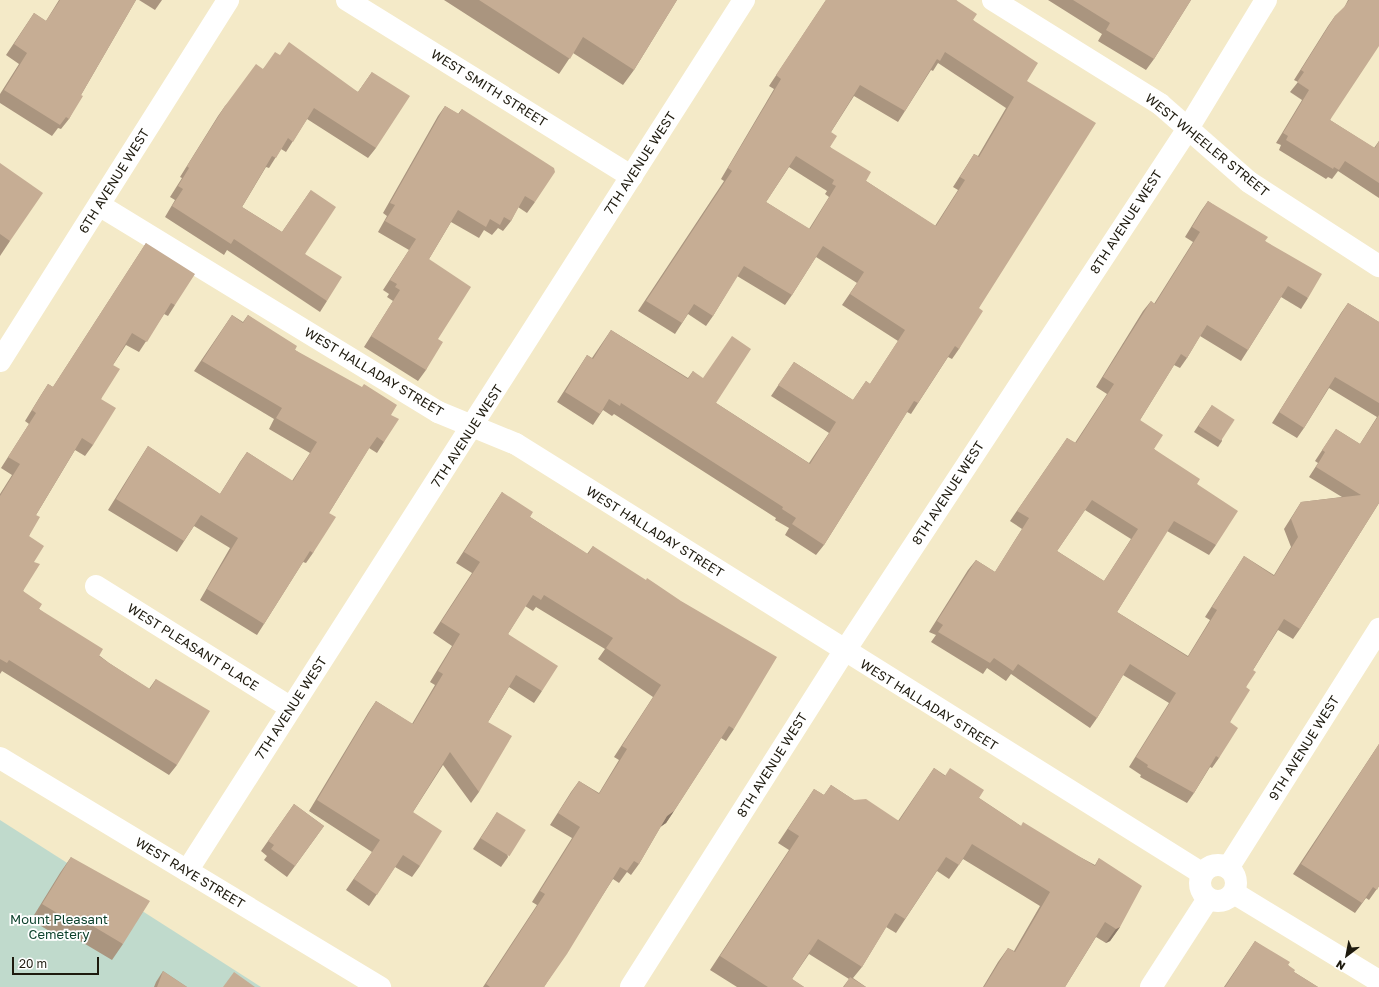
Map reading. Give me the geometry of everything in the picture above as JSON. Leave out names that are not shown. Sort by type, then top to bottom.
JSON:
[{"type":"street","name":"6TH AVENUE WEST","points":[[0,361],[228,0]]},
{"type":"street","name":"WEST SMITH STREET","points":[[347,0],[632,177]]},
{"type":"street","name":"7TH AVENUE WEST","points":[[187,871],[473,427],[744,0]]},
{"type":"street","name":"WEST WHEELER STREET","points":[[993,0],[1160,104],[1187,130],[1249,182],[1379,266]]},
{"type":"street","name":"8TH AVENUE WEST","points":[[631,987],[844,652],[1187,130],[1266,0]]},
{"type":"street","name":"WEST HALLADAY STREET","points":[[99,205],[438,412],[516,444],[844,652],[1203,874]]},
{"type":"street","name":"WEST PLEASANT PLACE","points":[[96,586],[291,708]]},
{"type":"street","name":"9TH AVENUE WEST","points":[[1228,868],[1379,629]]},
{"type":"street","name":"WEST RAYE STREET","points":[[0,758],[380,987]]},
{"type":"street","points":[[1213,866],[1228,868],[1236,879],[1234,893],[1223,901],[1208,898],[1200,885],[1203,874],[1213,866]]},
{"type":"street","points":[[1234,893],[1379,981]]},
{"type":"street","points":[[1151,987],[1208,898]]},
{"type":"green space","name":"Mount Pleasant Cemetery","points":[[0,820],[261,987],[0,987]]},
{"type":"building","points":[[60,0],[136,0],[81,95],[83,96],[69,119],[66,117],[60,125],[4,90],[27,53],[14,44],[34,13],[46,21]]},
{"type":"building","points":[[479,0],[677,0],[634,70],[583,37],[570,59]]},
{"type":"building","points":[[826,0],[956,0],[977,14],[973,20],[1038,63],[1027,81],[1096,123],[979,308],[983,311],[959,349],[955,346],[918,403],[914,401],[824,545],[792,524],[796,518],[782,509],[783,507],[621,403],[620,406],[609,399],[600,414],[565,392],[587,355],[593,359],[611,330],[688,379],[693,371],[703,378],[732,336],[751,349],[716,403],[810,464],[836,422],[778,385],[794,362],[853,400],[866,381],[870,384],[905,330],[850,294],[864,272],[823,246],[792,295],[744,266],[713,316],[694,304],[682,323],[646,301],[732,171],[728,168],[781,79],[776,75]],"holes":[[[945,52],[1014,97],[979,157],[974,154],[960,177],[965,180],[936,226],[866,181],[871,172],[830,147],[837,136],[831,132],[860,85],[905,111],[937,59],[940,61]],[[796,156],[834,180],[832,184],[836,186],[810,229],[766,202]]]},
{"type":"building","points":[[1073,0],[1191,0],[1154,59],[1106,30],[1110,23]]},
{"type":"building","points":[[1349,0],[1379,0],[1379,46],[1330,120],[1375,148],[1379,141],[1379,183],[1345,161],[1339,170],[1334,167],[1333,169],[1286,140],[1288,136],[1283,133],[1309,90],[1297,82],[1304,72],[1301,70],[1335,16]]},
{"type":"building","points":[[289,42],[358,92],[372,72],[410,96],[376,148],[314,108],[293,142],[288,138],[276,158],[272,156],[242,207],[282,232],[311,190],[336,207],[305,254],[342,277],[327,301],[234,239],[231,244],[172,206],[183,189],[178,186],[189,168],[187,166],[225,106],[256,64],[263,69],[275,52],[280,55]]},
{"type":"building","points":[[445,106],[459,114],[462,109],[554,168],[555,172],[535,202],[525,196],[511,221],[504,217],[500,225],[490,219],[486,227],[458,210],[429,259],[471,287],[438,339],[443,342],[426,370],[371,336],[400,290],[395,287],[397,284],[390,280],[416,239],[385,221],[395,205],[390,203]]},
{"type":"building","points":[[0,163],[43,193],[10,241],[0,234]]},
{"type":"building","points":[[1208,201],[1268,237],[1265,241],[1322,274],[1308,298],[1288,286],[1248,350],[1207,325],[1187,358],[1181,354],[1140,420],[1163,435],[1154,449],[1200,479],[1197,484],[1238,511],[1216,545],[1174,521],[1117,612],[1188,657],[1217,610],[1212,607],[1244,556],[1274,576],[1298,537],[1291,519],[1301,502],[1361,495],[1316,467],[1325,452],[1322,450],[1336,429],[1360,444],[1379,415],[1379,503],[1300,629],[1284,619],[1253,670],[1256,672],[1246,687],[1250,690],[1230,722],[1238,728],[1219,758],[1216,756],[1194,793],[1147,767],[1148,765],[1136,757],[1176,693],[1130,664],[1097,718],[1018,664],[1013,671],[994,658],[990,663],[938,632],[943,625],[937,621],[976,560],[995,572],[1029,518],[1017,511],[1067,438],[1076,443],[1114,384],[1103,377],[1151,301],[1155,304],[1200,232],[1192,227]],"holes":[[[1092,500],[1138,529],[1104,581],[1057,551]]]},
{"type":"building","points":[[146,243],[195,274],[175,305],[171,303],[147,342],[132,333],[113,365],[120,369],[101,399],[116,408],[93,445],[82,438],[36,515],[40,517],[29,536],[44,546],[34,562],[40,564],[23,591],[42,604],[39,609],[103,649],[99,656],[109,663],[150,689],[156,679],[210,711],[177,765],[9,660],[7,663],[0,659],[0,496],[20,464],[8,457],[36,413],[32,410],[48,384],[53,387]]},
{"type":"building","points":[[1348,303],[1379,322],[1379,403],[1335,377],[1304,428],[1279,412]]},
{"type":"building","points":[[232,315],[243,323],[248,315],[297,346],[295,350],[362,387],[364,384],[397,405],[391,415],[399,419],[384,442],[377,437],[370,447],[329,513],[336,517],[313,553],[310,551],[264,624],[207,589],[238,538],[201,515],[184,541],[116,499],[148,446],[220,494],[247,452],[293,481],[317,442],[276,418],[282,408],[202,361]]},
{"type":"building","points":[[1212,405],[1235,420],[1221,441],[1198,426]]},
{"type":"building","points":[[502,492],[533,512],[530,517],[588,554],[593,546],[646,580],[647,578],[681,601],[777,657],[734,729],[729,726],[674,811],[667,816],[639,864],[634,861],[627,871],[620,867],[567,954],[544,987],[490,987],[486,984],[545,894],[540,891],[580,827],[558,813],[579,781],[599,794],[627,749],[622,746],[661,685],[606,648],[613,638],[544,595],[541,600],[533,595],[508,634],[558,666],[542,691],[516,675],[488,722],[512,736],[479,792],[450,752],[413,812],[442,831],[420,866],[403,855],[377,895],[354,879],[380,840],[317,800],[376,701],[413,724],[443,674],[438,671],[460,634],[441,622],[480,562],[464,552]]},
{"type":"building","points":[[1379,744],[1379,886],[1377,890],[1373,887],[1362,903],[1301,864]]},
{"type":"building","points":[[934,768],[945,776],[950,768],[984,790],[979,798],[1021,826],[1023,822],[1095,866],[1099,858],[1142,886],[1120,927],[1116,929],[1105,922],[1065,987],[984,987],[1008,948],[1015,952],[1050,892],[972,844],[959,865],[946,857],[905,919],[895,913],[862,967],[818,939],[792,979],[804,987],[768,987],[720,956],[799,836],[788,829],[814,789],[824,795],[831,785],[854,800],[866,799],[899,821]]},
{"type":"building","points":[[294,804],[324,826],[295,866],[271,849],[274,845],[268,841]]},
{"type":"building","points":[[497,812],[526,830],[509,856],[481,838]]},
{"type":"building","points":[[71,857],[150,901],[123,944],[76,916],[72,922],[42,904]]},
{"type":"building","points":[[1255,941],[1290,962],[1288,965],[1295,970],[1294,972],[1318,987],[1225,987]]},
{"type":"building","points":[[163,971],[187,987],[157,987]]},
{"type":"building","points":[[234,972],[255,987],[223,987]]},
{"type":"building","points":[[850,977],[866,987],[844,987]]}]
